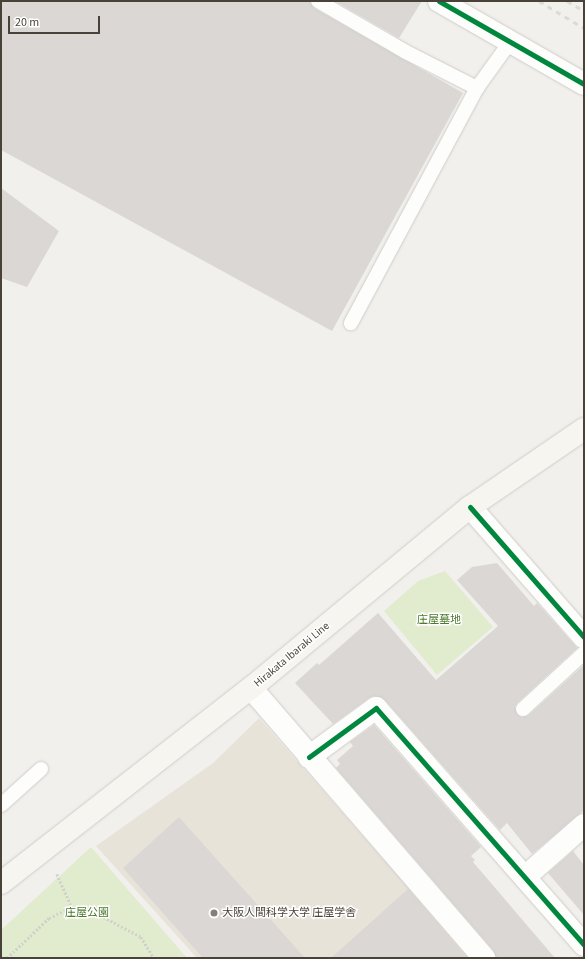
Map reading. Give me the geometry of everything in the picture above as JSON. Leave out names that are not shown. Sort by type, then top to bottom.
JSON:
[{"type":"main road","name":"Hirakata Ibaraki Line","points":[[1,883],[251,688],[470,507],[584,429]]},
{"type":"street","points":[[439,1],[584,84]]},
{"type":"street","points":[[470,507],[584,637]]},
{"type":"street","points":[[251,688],[484,958]]},
{"type":"street","points":[[310,757],[376,708],[584,945]]},
{"type":"street","points":[[525,877],[584,825]]},
{"type":"lane","points":[[318,1],[406,52],[477,88]]},
{"type":"lane","points":[[351,323],[477,88],[510,42]]},
{"type":"lane","points":[[523,709],[584,653]]},
{"type":"lane","points":[[1,806],[41,769]]},
{"type":"path","points":[[55,870],[72,907]]},
{"type":"path","points":[[7,958],[49,918],[72,907],[100,915],[141,937],[154,958]]},
{"type":"shaded area","points":[[259,718],[470,958],[197,958],[96,846],[213,763]]},
{"type":"green space","name":"庄屋墓地","points":[[445,571],[493,627],[437,675],[384,611],[418,581]]},
{"type":"green space","name":"庄屋公園","points":[[91,847],[187,958],[1,958],[1,930]]},
{"type":"building","points":[[1,1],[310,1],[314,8],[463,93],[332,331],[1,150]]},
{"type":"building","points":[[335,1],[422,1],[399,38]]},
{"type":"building","points":[[1,188],[59,231],[27,287],[1,278]]},
{"type":"building","points":[[497,563],[534,606],[537,603],[577,648],[517,703],[515,707],[517,714],[521,717],[529,715],[584,665],[584,810],[532,854],[507,823],[500,830],[385,700],[375,696],[369,698],[333,724],[295,683],[317,663],[319,665],[378,613],[436,680],[498,626],[457,580],[472,567]]},
{"type":"building","points":[[374,725],[481,847],[471,856],[475,860],[473,862],[555,958],[496,958],[493,950],[336,768],[340,764],[337,760],[353,746],[350,742]]},
{"type":"building","name":"大阪人間科学大学 庄屋学舎","points":[[179,817],[305,958],[203,958],[123,868]]},
{"type":"building","points":[[573,851],[584,865],[584,915],[548,873]]},
{"type":"building","name":"大阪人間科学大学 庄屋学舎","points":[[408,889],[467,958],[331,958]]},
{"type":"railway","points":[[539,1],[584,28]]},
{"type":"railway","points":[[567,1],[584,11]]},
{"type":"cycle path","points":[[439,1],[584,84]]},
{"type":"cycle path","points":[[470,507],[584,637]]},
{"type":"cycle path","points":[[309,757],[376,708],[584,945]]},
{"type":"place","name":"大阪人間科学大学 庄屋学舎","points":[[214,913]]}]
